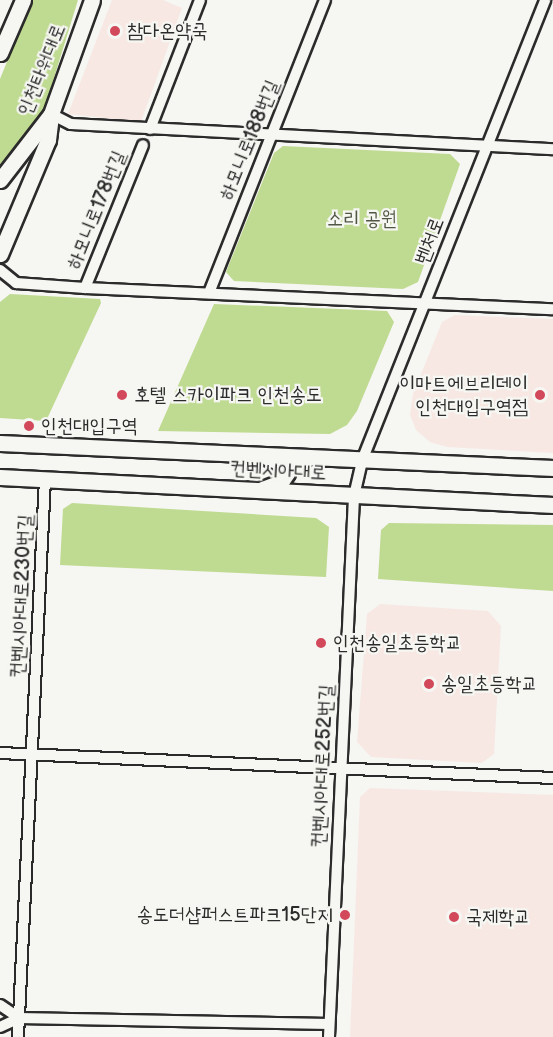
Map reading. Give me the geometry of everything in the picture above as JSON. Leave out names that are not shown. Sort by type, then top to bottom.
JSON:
[{"type":"main road","points":[[0,52],[23,0]]},
{"type":"main road","name":"인천타워대로","points":[[0,180],[51,114],[92,0]]},
{"type":"main road","points":[[2,247],[48,140],[51,114]]},
{"type":"main road","name":"컨벤시아대로","points":[[0,443],[553,468]]},
{"type":"main road","points":[[254,455],[282,464],[287,473],[274,486],[254,490]]},
{"type":"main road","name":"컨벤시아대로","points":[[0,477],[553,505]]},
{"type":"street","points":[[150,129],[200,0]]},
{"type":"street","name":"하모니로188번길","points":[[209,293],[325,0]]},
{"type":"street","name":"벤처로","points":[[354,496],[363,458],[484,148],[545,0]]},
{"type":"street","points":[[51,114],[71,124],[484,148],[553,149]]},
{"type":"street","name":"하모니로178번길","points":[[85,288],[143,145]]},
{"type":"street","points":[[0,270],[16,283],[85,288],[553,309]]},
{"type":"street","name":"컨벤시아대로230번길","points":[[18,1037],[45,480]]},
{"type":"street","name":"컨벤시아대로252번길","points":[[328,1037],[354,496]]},
{"type":"street","points":[[0,753],[553,778]]},
{"type":"street","points":[[0,1005],[19,1018]]},
{"type":"street","points":[[0,1027],[19,1018],[329,1024]]},
{"type":"shaded area","points":[[112,0],[163,0],[182,8],[141,122],[68,114]]},
{"type":"shaded area","points":[[455,315],[553,319],[553,453],[447,447],[430,442],[416,430],[410,415],[413,394],[442,322]]},
{"type":"shaded area","name":"송일초등학교","points":[[380,604],[488,611],[501,626],[494,754],[482,763],[371,757],[357,742],[367,614]]},
{"type":"shaded area","name":"국제학교","points":[[370,788],[553,795],[553,1037],[350,1037],[360,797]]},
{"type":"green space","points":[[32,0],[78,0],[45,107],[0,165],[0,79]]},
{"type":"green space","name":"소리 공원","points":[[283,146],[450,154],[460,164],[418,282],[403,289],[234,281],[226,272],[274,153]]},
{"type":"green space","points":[[10,294],[100,299],[101,303],[46,421],[0,418],[0,302]]},
{"type":"green space","points":[[214,304],[387,311],[394,322],[357,411],[347,425],[330,434],[158,431]]},
{"type":"green space","points":[[72,503],[316,518],[329,527],[326,577],[60,565],[63,509]]},
{"type":"green space","points":[[389,523],[553,525],[553,591],[378,579],[381,530]]},
{"type":"place","name":"참다온약국","points":[[115,31]]},
{"type":"place","name":"호텔 스카이파크 인천송도","points":[[122,395]]},
{"type":"place","name":"이마트에브리데이 인천대입구역점","points":[[540,395]]},
{"type":"place","name":"인천대입구역","points":[[29,426]]},
{"type":"place","name":"인천송일초등학교","points":[[321,643]]},
{"type":"place","name":"송일초등학교","points":[[429,684]]},
{"type":"place","name":"송도더샵퍼스트파크15단지","points":[[345,915]]},
{"type":"place","name":"국제학교","points":[[454,917]]}]
